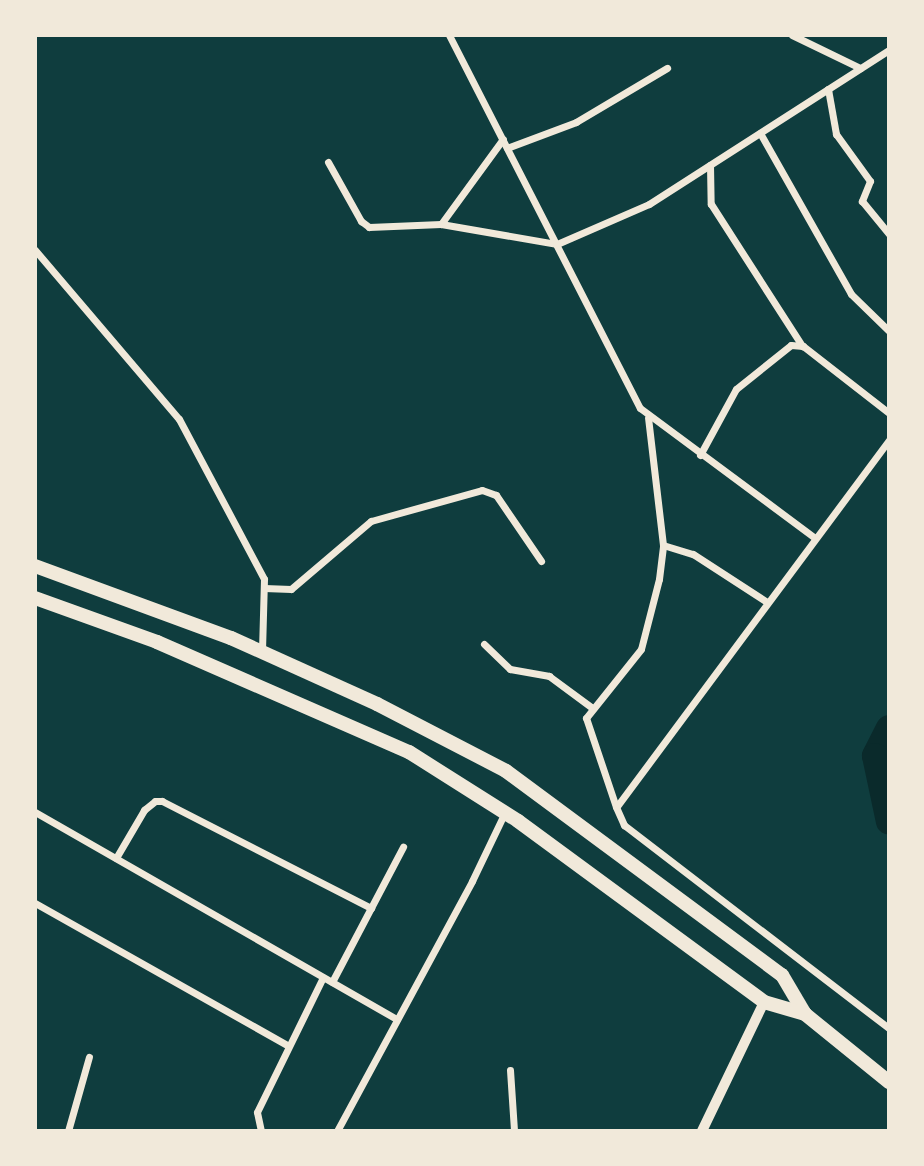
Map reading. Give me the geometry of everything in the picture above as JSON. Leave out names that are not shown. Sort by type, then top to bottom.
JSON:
[{"type":"highway","points":[[35,566],[262,652],[377,704],[506,771],[782,975],[806,1014],[889,1082]]},
{"type":"highway","points":[[35,598],[157,642],[409,752],[505,812],[764,1002],[806,1014]]},
{"type":"street","points":[[449,35],[648,417],[663,545],[641,649],[591,707],[587,729],[616,807],[624,825],[889,1028]]},
{"type":"street","points":[[792,35],[860,68]]},
{"type":"street","points":[[328,162],[361,221],[369,227],[441,224],[557,244],[649,204],[889,50]]},
{"type":"street","points":[[507,148],[576,122],[667,68]]},
{"type":"street","points":[[828,89],[836,134],[870,181],[862,201],[889,234]]},
{"type":"street","points":[[760,133],[851,294],[889,331]]},
{"type":"street","points":[[441,224],[503,139]]},
{"type":"street","points":[[710,165],[711,204],[803,346],[889,413]]},
{"type":"street","points":[[35,250],[174,409],[260,569],[264,588],[262,652]]},
{"type":"street","points":[[700,455],[736,389],[783,349],[803,346]]},
{"type":"street","points":[[648,417],[815,538]]},
{"type":"street","points":[[616,807],[889,440]]},
{"type":"street","points":[[264,588],[284,591],[299,584],[371,521],[482,490],[496,495],[541,561]]},
{"type":"street","points":[[663,545],[693,554],[767,602]]},
{"type":"street","points":[[484,644],[510,669],[549,676],[591,707]]},
{"type":"street","points":[[116,858],[144,810],[155,801],[162,801],[371,908]]},
{"type":"street","points":[[35,812],[397,1019]]},
{"type":"street","points":[[337,1131],[505,812]]},
{"type":"street","points":[[332,982],[402,847]]},
{"type":"street","points":[[35,903],[289,1046]]},
{"type":"street","points":[[261,1131],[257,1112],[323,977]]},
{"type":"street","points":[[702,1131],[764,1002]]},
{"type":"street","points":[[68,1131],[89,1057]]},
{"type":"street","points":[[510,1070],[514,1131]]},
{"type":"waterway","points":[[889,728],[875,756],[889,822]]}]
